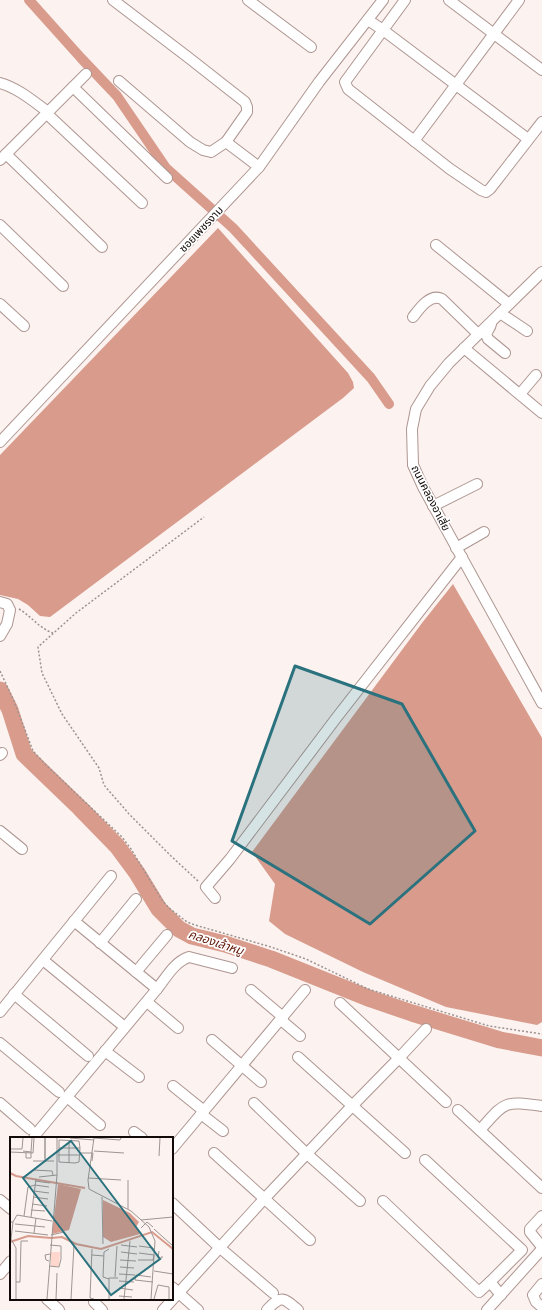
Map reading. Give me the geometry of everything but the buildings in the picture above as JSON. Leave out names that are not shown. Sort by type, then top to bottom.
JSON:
[{"type":"street","points":[[113,0],[245,102],[247,112],[226,142],[211,152],[203,150],[190,142],[119,81]]},
{"type":"street","points":[[248,0],[311,47]]},
{"type":"street","name":"ซอยเพชรงาม","points":[[0,442],[259,167],[320,82],[383,0]]},
{"type":"street","points":[[405,0],[345,82],[348,89],[450,169],[486,192],[490,189],[542,122]]},
{"type":"street","points":[[449,0],[542,70]]},
{"type":"street","points":[[414,141],[519,0]]},
{"type":"street","points":[[368,20],[528,139]]},
{"type":"street","points":[[86,74],[3,157],[102,246]]},
{"type":"street","points":[[0,83],[10,86],[31,99],[142,203]]},
{"type":"street","points":[[73,87],[167,178]]},
{"type":"street","points":[[226,142],[259,167]]},
{"type":"street","points":[[0,225],[63,286]]},
{"type":"street","points":[[436,245],[509,304]]},
{"type":"street","points":[[522,292],[542,272]]},
{"type":"street","name":"ถนนคลองอาเสี่ย","points":[[542,272],[449,363],[430,386],[416,409],[412,429],[413,465],[433,506],[542,703]]},
{"type":"street","points":[[413,317],[425,302],[439,297],[478,334]]},
{"type":"street","points":[[0,304],[24,326]]},
{"type":"street","points":[[500,313],[527,331]]},
{"type":"street","points":[[490,323],[492,324],[486,332],[486,335],[488,339],[505,353]]},
{"type":"street","points":[[464,348],[542,413]]},
{"type":"street","points":[[520,394],[536,375]]},
{"type":"street","points":[[433,506],[477,484]]},
{"type":"street","points":[[456,548],[484,532]]},
{"type":"street","points":[[215,898],[206,887],[230,859],[337,717],[462,557]]},
{"type":"street","points":[[0,636],[6,624],[10,610],[4,603]]},
{"type":"street","points":[[0,831],[22,849]]},
{"type":"street","points":[[0,1012],[111,876]]},
{"type":"street","points":[[100,943],[136,899]]},
{"type":"street","points":[[74,922],[158,990]]},
{"type":"street","points":[[136,972],[167,935]]},
{"type":"street","points":[[0,1103],[32,1134],[36,1134],[63,1094],[105,1051],[158,990],[176,965],[183,959],[189,957],[232,968]]},
{"type":"street","points":[[43,960],[120,1024]]},
{"type":"street","points":[[251,990],[300,1036]]},
{"type":"street","points":[[173,1148],[305,990]]},
{"type":"street","points":[[14,994],[88,1056]]},
{"type":"street","points":[[147,1002],[178,1028]]},
{"type":"street","points":[[340,1003],[446,1102]]},
{"type":"street","points":[[198,1310],[175,1290],[219,1247],[426,1028]]},
{"type":"street","points":[[212,1040],[261,1082]]},
{"type":"street","points":[[0,1043],[100,1125]]},
{"type":"street","points":[[105,1051],[139,1077]]},
{"type":"street","points":[[298,1057],[405,1153]]},
{"type":"street","points":[[173,1086],[223,1131]]},
{"type":"street","points":[[254,1103],[307,1154],[360,1201]]},
{"type":"street","points":[[480,1130],[498,1110],[506,1104],[514,1103],[542,1106]]},
{"type":"street","points":[[458,1110],[542,1188]]},
{"type":"street","points":[[214,1153],[310,1240]]},
{"type":"street","points":[[384,1201],[479,1292],[490,1282],[522,1250],[426,1160]]},
{"type":"street","points":[[0,1200],[10,1208]]},
{"type":"street","points":[[173,1204],[219,1247],[274,1293]]},
{"type":"street","points":[[487,1310],[542,1248],[530,1232],[530,1229],[542,1216]]},
{"type":"street","points":[[0,1274],[10,1264]]},
{"type":"street","points":[[490,1282],[501,1295]]},
{"type":"street","points":[[542,1284],[533,1295],[536,1302],[542,1307]]},
{"type":"street","points":[[267,1310],[276,1301],[283,1299],[287,1300],[298,1310]]},
{"type":"street","points":[[48,1300],[59,1310]]},
{"type":"street","points":[[163,1310],[169,1300]]},
{"type":"street","points":[[94,1302],[102,1310]]},
{"type":"path","points":[[204,517],[76,613],[38,647],[42,673],[62,714],[99,768],[104,786],[160,846],[206,887]]},
{"type":"path","points":[[4,603],[19,609],[42,627],[54,633]]},
{"type":"path","points":[[0,671],[14,701],[33,751],[122,837],[162,900],[178,916],[195,925],[271,947],[306,959],[368,989],[489,1026],[542,1034]]},
{"type":"highlighted area","points":[[295,666],[402,704],[475,831],[370,924],[232,841]]},
{"type":"shaded area","points":[[218,228],[348,373],[353,382],[354,388],[343,398],[50,617],[40,616],[28,605],[18,599],[0,595],[0,455]]},
{"type":"shaded area","points":[[453,584],[542,738],[542,1022],[537,1025],[446,1007],[363,972],[285,934],[269,921],[275,884],[252,852],[422,623]]},
{"type":"waterway","points":[[29,0],[117,96],[166,168],[233,228],[371,378],[389,404]]},
{"type":"waterway","name":"คลองเล้าหมู","points":[[0,690],[10,710],[24,754],[117,846],[137,873],[159,909],[179,929],[192,936],[225,944],[271,959],[371,999],[412,1013],[500,1040],[542,1048]]}]
